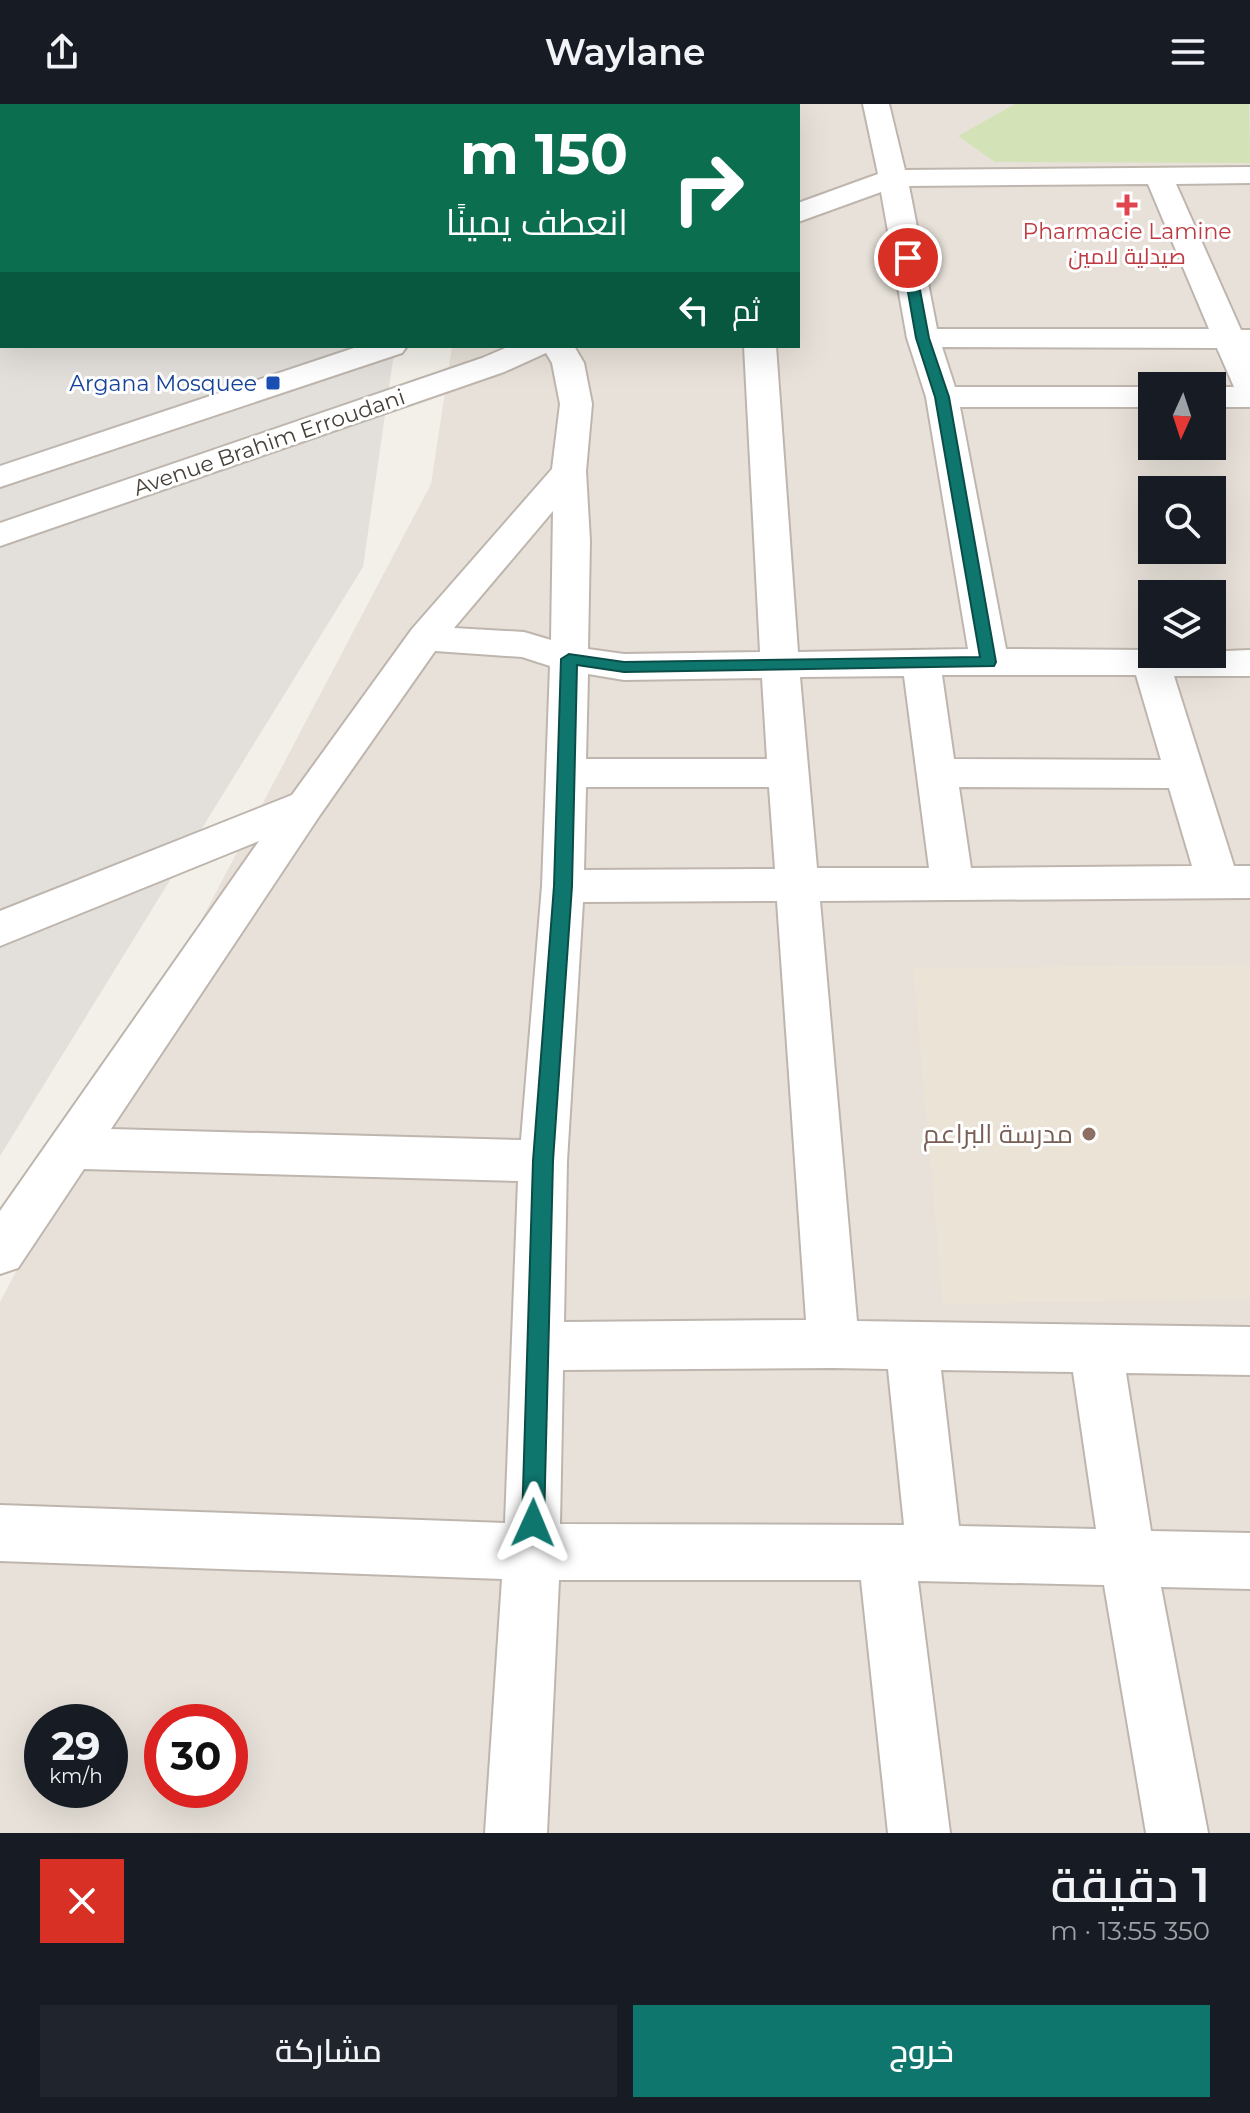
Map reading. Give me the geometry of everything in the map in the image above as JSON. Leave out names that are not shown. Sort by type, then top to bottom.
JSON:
[{"type":"street","points":[[876,104],[923,338],[942,397],[989,662]]},
{"type":"street","points":[[800,212],[893,178],[1250,175]]},
{"type":"street","points":[[1158,176],[1240,339],[1250,387]]},
{"type":"street","points":[[923,338],[1240,339]]},
{"type":"street","name":"Avenue Brahim Erroudani","points":[[0,477],[385,348]]},
{"type":"street","name":"Avenue Brahim Erroudani","points":[[0,535],[493,365],[531,348]]},
{"type":"street","points":[[516,1833],[532,1552],[543,1161],[563,886],[572,541],[569,471],[576,404],[568,363],[559,348]]},
{"type":"street","points":[[760,348],[780,665],[833,1344]]},
{"type":"street","points":[[942,397],[1138,397]]},
{"type":"street","points":[[1226,397],[1250,397]]},
{"type":"street","points":[[0,1252],[306,805],[425,638],[569,471]]},
{"type":"street","points":[[425,638],[524,645],[569,659],[624,667],[1138,663]]},
{"type":"street","points":[[921,663],[952,884]]},
{"type":"street","points":[[1226,663],[1250,663]]},
{"type":"street","points":[[563,886],[1234,882],[1186,774],[1153,668]]},
{"type":"street","points":[[565,773],[790,773]]},
{"type":"street","points":[[936,773],[1186,774]]},
{"type":"street","points":[[0,929],[306,805]]},
{"type":"street","points":[[70,1148],[543,1161]]},
{"type":"street","points":[[537,1346],[833,1344],[1250,1351]]},
{"type":"street","points":[[912,1346],[910,1554],[919,1833]]},
{"type":"street","points":[[1096,1350],[1128,1559],[1177,1833]]},
{"type":"street","points":[[0,1533],[532,1552],[910,1554],[1250,1561]]},
{"type":"shaded area","points":[[800,104],[1250,104],[1250,1833],[0,1833],[0,1302],[431,484],[452,348],[800,348]]},
{"type":"shaded area","points":[[0,348],[395,348],[363,567],[0,1156]]},
{"type":"shaded area","name":"مدرسة البراعم","points":[[1250,965],[1250,1299],[943,1304],[913,968]]},
{"type":"green space","points":[[1015,104],[1249,104],[1250,163],[995,162],[958,136]]},
{"type":"place","name":"Pharmacie Lamine صيدلية لامين","points":[[1127,205]]},
{"type":"place","name":"Argana Mosquee","points":[[273,383]]},
{"type":"place","name":"مدرسة البراعم","points":[[1089,1134]]},
{"type":"route","points":[[533,1523],[543,1161],[563,886],[569,659],[624,667],[989,662],[942,397],[923,338],[908,258]]}]
